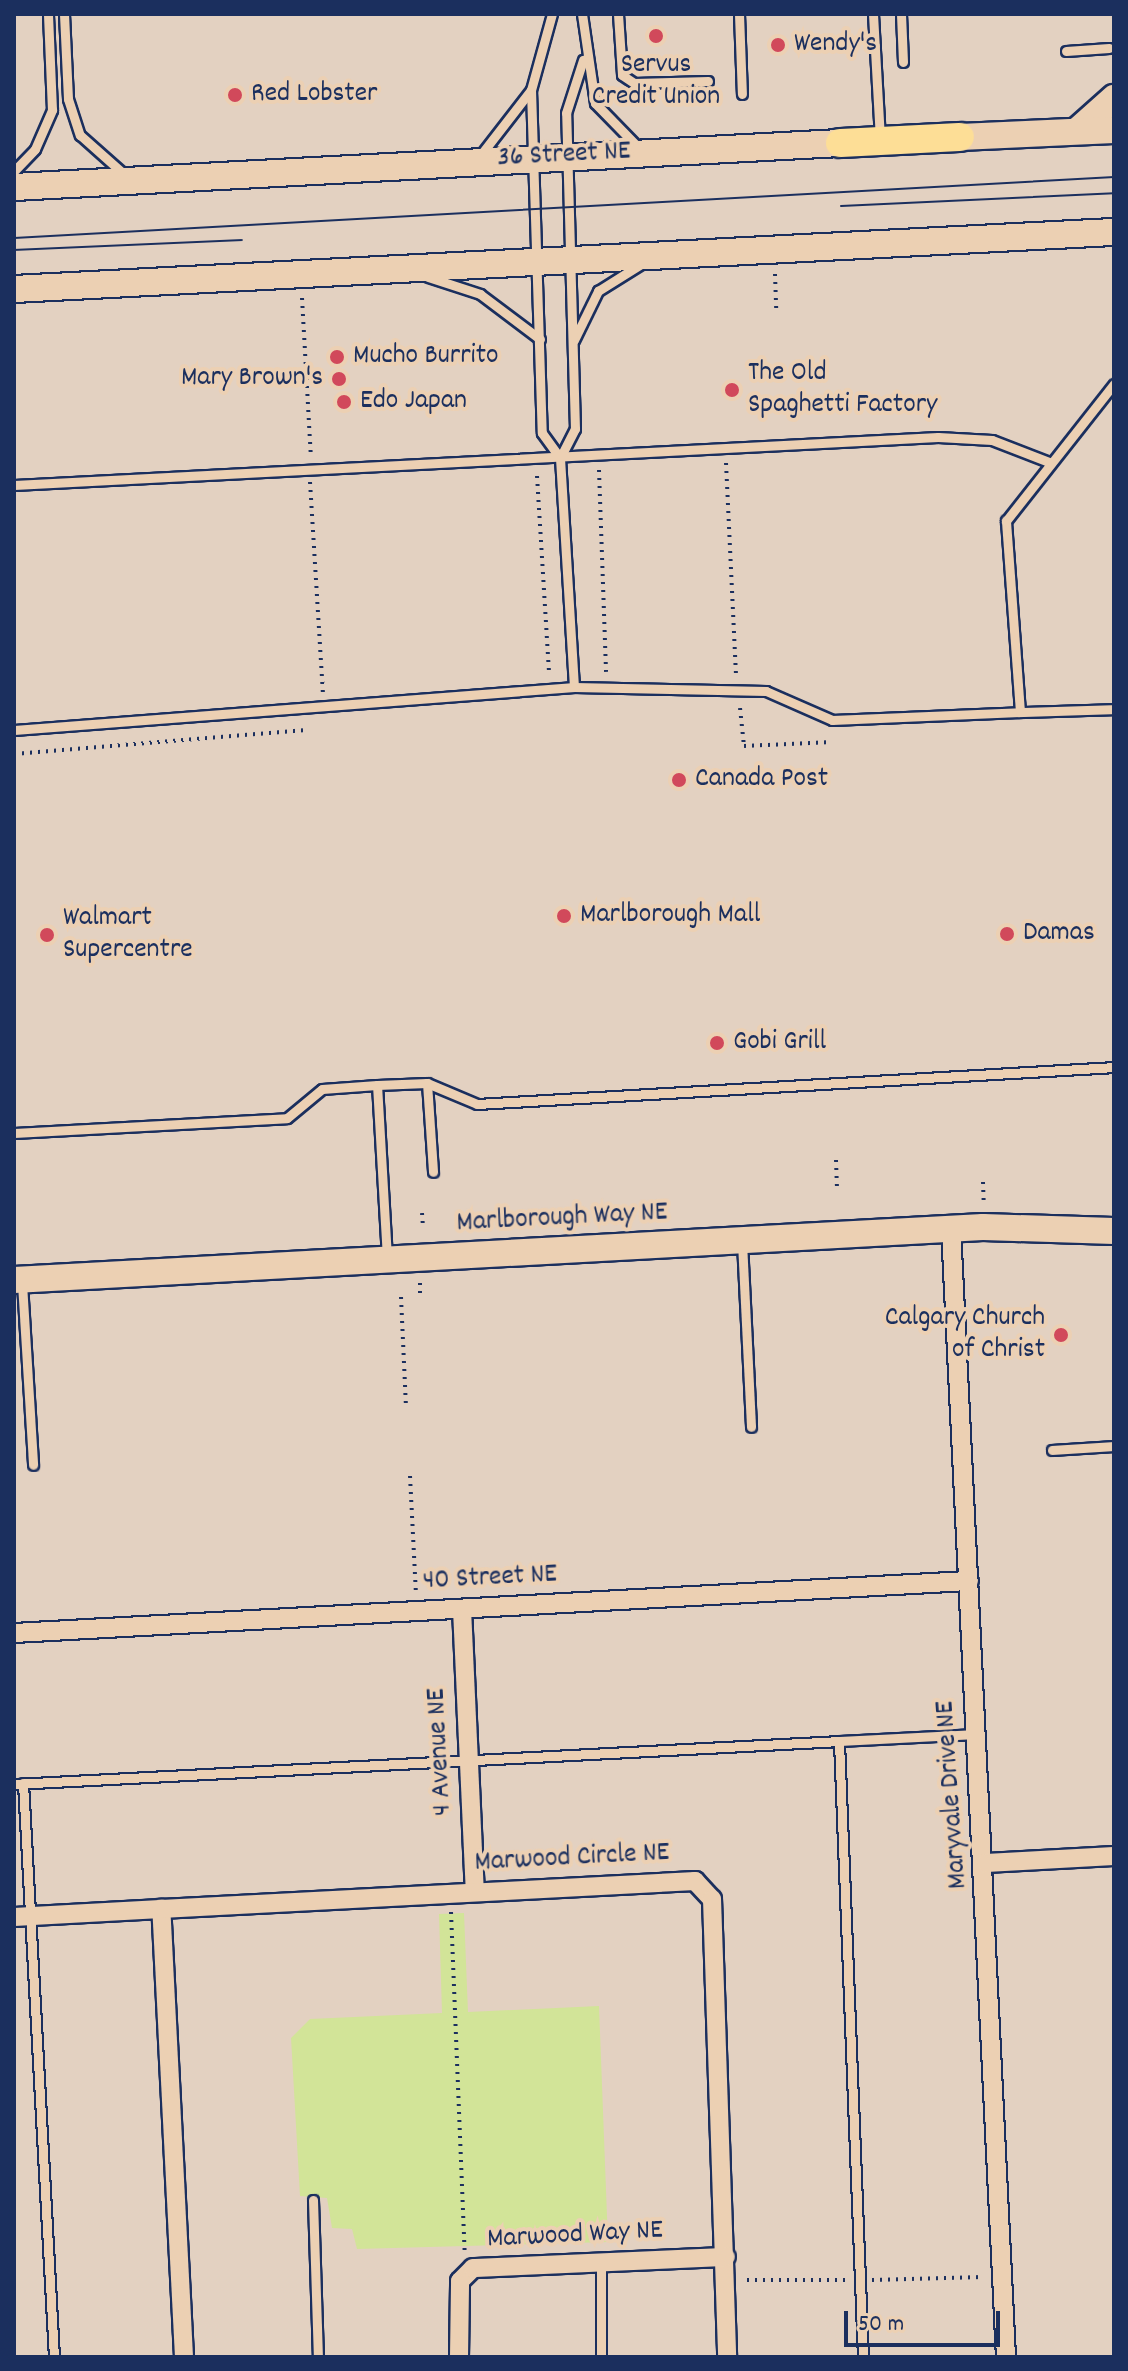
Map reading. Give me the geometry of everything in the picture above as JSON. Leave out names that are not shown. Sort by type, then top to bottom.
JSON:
[{"type":"main road","points":[[1077,131],[1114,98]]},
{"type":"main road","name":"36 Street NE","points":[[14,187],[477,160],[1114,130]]},
{"type":"main road","points":[[14,289],[1114,232]]},
{"type":"main road","name":"Marlborough Way NE","points":[[18,1280],[951,1229],[1114,1231]]},
{"type":"street","name":"Maryvale Drive NE","points":[[951,1229],[986,1863],[1006,2357]]},
{"type":"street","name":"40 Street NE","points":[[14,1633],[969,1581]]},
{"type":"street","name":"4 Avenue NE","points":[[462,1609],[475,1892]]},
{"type":"street","points":[[986,1863],[1114,1856]]},
{"type":"street","name":"Marwood Circle NE","points":[[22,1916],[695,1881],[712,1899],[727,2357]]},
{"type":"street","points":[[161,1909],[184,2357]]},
{"type":"street","name":"Marwood Way NE","points":[[459,2357],[460,2281],[473,2268],[726,2257]]},
{"type":"lane","points":[[14,171],[35,149],[52,110],[48,14]]},
{"type":"lane","points":[[64,14],[68,99],[80,135],[130,180]]},
{"type":"lane","points":[[552,14],[531,90],[542,433],[560,458]]},
{"type":"lane","points":[[582,14],[583,60],[595,103],[643,152]]},
{"type":"lane","points":[[618,14],[622,75],[634,83],[708,81]]},
{"type":"lane","points":[[739,14],[742,94]]},
{"type":"lane","points":[[873,14],[880,141]]},
{"type":"lane","points":[[901,14],[903,62]]},
{"type":"lane","points":[[1066,51],[1109,48]]},
{"type":"lane","points":[[574,687],[560,458],[575,429],[566,113],[583,60]]},
{"type":"lane","points":[[477,160],[531,90]]},
{"type":"lane","points":[[572,343],[598,291],[654,256]]},
{"type":"lane","points":[[402,269],[480,294],[540,339]]},
{"type":"lane","points":[[1020,712],[1006,521],[1049,462],[1114,384]]},
{"type":"lane","points":[[14,485],[938,437],[992,440],[1049,462]]},
{"type":"lane","points":[[14,730],[574,687],[766,691],[832,720],[1114,709]]},
{"type":"lane","points":[[14,1133],[287,1118],[322,1089],[377,1085],[427,1083],[477,1104],[1114,1067]]},
{"type":"lane","points":[[427,1083],[433,1172]]},
{"type":"lane","points":[[377,1085],[387,1259]]},
{"type":"lane","points":[[742,1242],[751,1427]]},
{"type":"lane","points":[[18,1280],[33,1465]]},
{"type":"lane","points":[[1052,1450],[1114,1446]]},
{"type":"lane","points":[[54,2357],[22,1916],[19,1784],[469,1756],[977,1734]]},
{"type":"lane","points":[[839,1741],[863,2357]]},
{"type":"lane","points":[[313,2200],[318,2357]]},
{"type":"lane","points":[[601,2263],[601,2357]]},
{"type":"path","points":[[775,274],[776,312]]},
{"type":"path","points":[[302,298],[324,707]]},
{"type":"path","points":[[726,461],[736,675]]},
{"type":"path","points":[[599,470],[606,672]]},
{"type":"path","points":[[537,476],[551,676]]},
{"type":"path","points":[[740,708],[744,746],[832,742]]},
{"type":"path","points":[[14,754],[303,730]]},
{"type":"path","points":[[836,1160],[837,1190]]},
{"type":"path","points":[[983,1182],[984,1208]]},
{"type":"path","points":[[422,1213],[423,1228]]},
{"type":"path","points":[[420,1283],[420,1296]]},
{"type":"path","points":[[401,1297],[406,1407]]},
{"type":"path","points":[[410,1476],[417,1611]]},
{"type":"path","points":[[450,1894],[462,2249],[473,2268]]},
{"type":"green space","points":[[464,1913],[468,2012],[599,2006],[608,2242],[357,2249],[352,2229],[332,2228],[327,2198],[300,2196],[291,2038],[310,2019],[442,2013],[439,1914]]},
{"type":"tram line","points":[[14,238],[1114,177]]},
{"type":"tram line","points":[[841,206],[1114,193]]},
{"type":"tram line","points":[[14,250],[242,240]]},
{"type":"place","name":"Servus Credit Union","points":[[656,36]]},
{"type":"place","name":"Wendy's","points":[[778,45]]},
{"type":"place","name":"Red Lobster","points":[[235,95]]},
{"type":"place","name":"Mucho Burrito","points":[[337,357]]},
{"type":"place","name":"Mary Brown's","points":[[339,379]]},
{"type":"place","name":"The Old Spaghetti Factory","points":[[732,390]]},
{"type":"place","name":"Edo Japan","points":[[344,402]]},
{"type":"place","name":"Canada Post","points":[[679,780]]},
{"type":"place","name":"Marlborough Mall","points":[[564,916]]},
{"type":"place","name":"Damas","points":[[1007,934]]},
{"type":"place","name":"Walmart Supercentre","points":[[47,935]]},
{"type":"place","name":"Gobi Grill","points":[[717,1043]]},
{"type":"place","name":"Calgary Church of Christ","points":[[1061,1335]]}]
